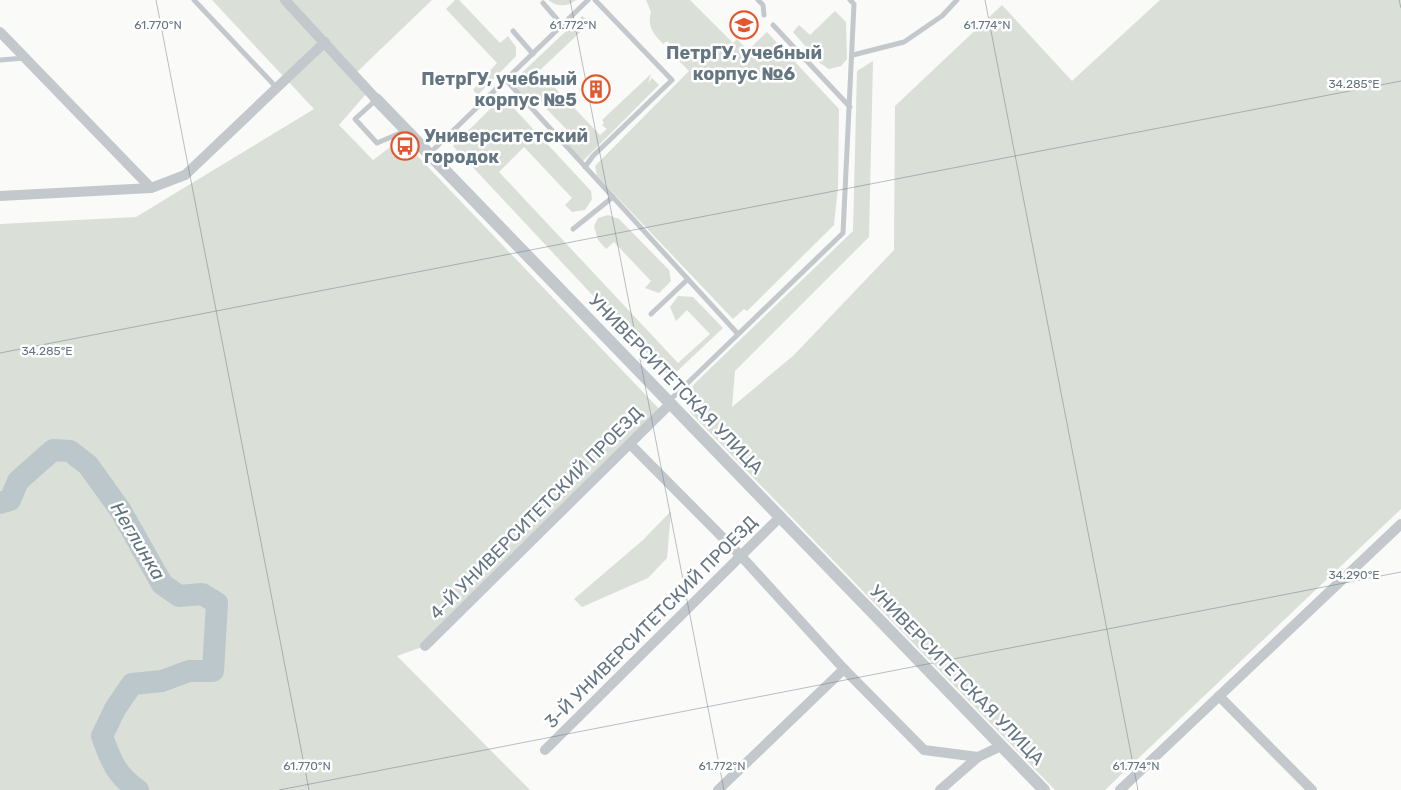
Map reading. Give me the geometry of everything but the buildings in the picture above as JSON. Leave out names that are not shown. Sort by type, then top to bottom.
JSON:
[{"type":"street","name":"УНИВЕРСИТЕТСКАЯ УЛИЦА","points":[[285,0],[376,99],[1044,790]]},
{"type":"street","points":[[0,32],[152,188]]},
{"type":"street","points":[[0,196],[152,188],[184,175],[325,42]]},
{"type":"street","name":"4-Й УНИВЕРСИТЕТСКИЙ ПРОЕЗД","points":[[425,646],[630,444],[669,403]]},
{"type":"street","points":[[630,444],[741,556],[844,669],[924,750],[978,757]]},
{"type":"street","name":"3-Й УНИВЕРСИТЕТСКИЙ ПРОЕЗД","points":[[545,750],[780,518]]},
{"type":"street","points":[[1120,790],[1401,524]]},
{"type":"street","points":[[718,790],[844,669]]},
{"type":"street","points":[[1219,696],[1312,790]]},
{"type":"street","points":[[940,790],[978,757],[1002,746]]},
{"type":"lane","points":[[194,0],[277,88]]},
{"type":"lane","points":[[429,154],[588,0]]},
{"type":"lane","points":[[585,167],[593,156],[672,80],[595,0]]},
{"type":"lane","points":[[758,0],[763,5],[764,15]]},
{"type":"lane","points":[[763,5],[768,0]]},
{"type":"lane","points":[[669,403],[843,234],[853,55],[854,4],[850,0]]},
{"type":"lane","points":[[853,55],[904,42],[942,16],[957,0]]},
{"type":"lane","points":[[543,3],[562,25]]},
{"type":"lane","points":[[773,25],[850,107]]},
{"type":"lane","points":[[513,31],[532,54]]},
{"type":"lane","points":[[0,60],[26,58]]},
{"type":"lane","points":[[506,80],[738,334]]},
{"type":"lane","points":[[376,99],[356,118],[377,144],[406,130]]},
{"type":"lane","points":[[573,229],[613,197]]},
{"type":"lane","points":[[651,314],[688,279]]},
{"type":"shaded area","points":[[212,0],[432,0],[358,71],[353,78],[366,94],[339,125],[373,160],[397,142],[406,144],[662,412],[425,646],[397,656],[530,790],[0,790],[0,224],[136,217],[314,109]]},
{"type":"shaded area","points":[[455,0],[459,0],[500,43],[508,36],[516,47],[516,56],[478,95],[473,90],[497,63],[446,9]]},
{"type":"shaded area","points":[[548,0],[576,0],[562,5]]},
{"type":"shaded area","points":[[646,0],[690,0],[733,43],[737,39],[748,50],[767,32],[839,109],[838,187],[834,225],[747,311],[744,309],[733,319],[597,176],[595,166],[689,71],[670,52],[674,48],[667,41],[663,44],[654,33],[650,26],[651,12]]},
{"type":"shaded area","points":[[1160,0],[1401,0],[1401,509],[1105,790],[1055,790],[690,412],[688,397],[694,384],[853,231],[857,71],[873,61],[869,237],[735,371],[732,407],[794,355],[894,250],[895,106],[1002,5],[1072,81]]},
{"type":"shaded area","points":[[835,11],[846,22],[847,59],[841,66],[829,69],[820,63],[793,32],[799,25],[810,35]]},
{"type":"shaded area","points":[[582,16],[591,22],[539,71],[600,135],[607,129],[602,125],[604,123],[602,120],[651,74],[648,83],[652,78],[659,85],[582,162],[560,139],[568,131],[538,100],[531,106],[510,84]]},
{"type":"shaded area","points":[[499,100],[508,102],[591,191],[592,199],[585,210],[572,212],[565,205],[572,198],[524,147],[499,172],[678,363],[710,334],[687,310],[676,321],[670,307],[678,296],[693,297],[723,328],[670,378],[453,146]]},
{"type":"shaded area","points":[[608,215],[619,219],[669,270],[671,281],[659,293],[645,288],[651,281],[614,242],[606,249],[598,240],[594,226],[598,218]]},
{"type":"shaded area","points":[[671,511],[667,558],[648,578],[582,607],[574,599],[643,540]]},
{"type":"waterway","name":"Неглинка","points":[[0,503],[10,500],[18,481],[53,450],[70,451],[88,465],[121,511],[162,584],[179,596],[202,594],[217,603],[213,671],[189,671],[162,681],[132,684],[115,709],[102,736],[115,767],[124,779],[138,790]]},
{"type":"place","name":"ПетрГУ, учебный корпус №6","points":[[744,25]]},
{"type":"place","name":"ПетрГУ, учебный корпус №5","points":[[596,89]]},
{"type":"place","name":"Университетский городок","points":[[405,146]]}]
